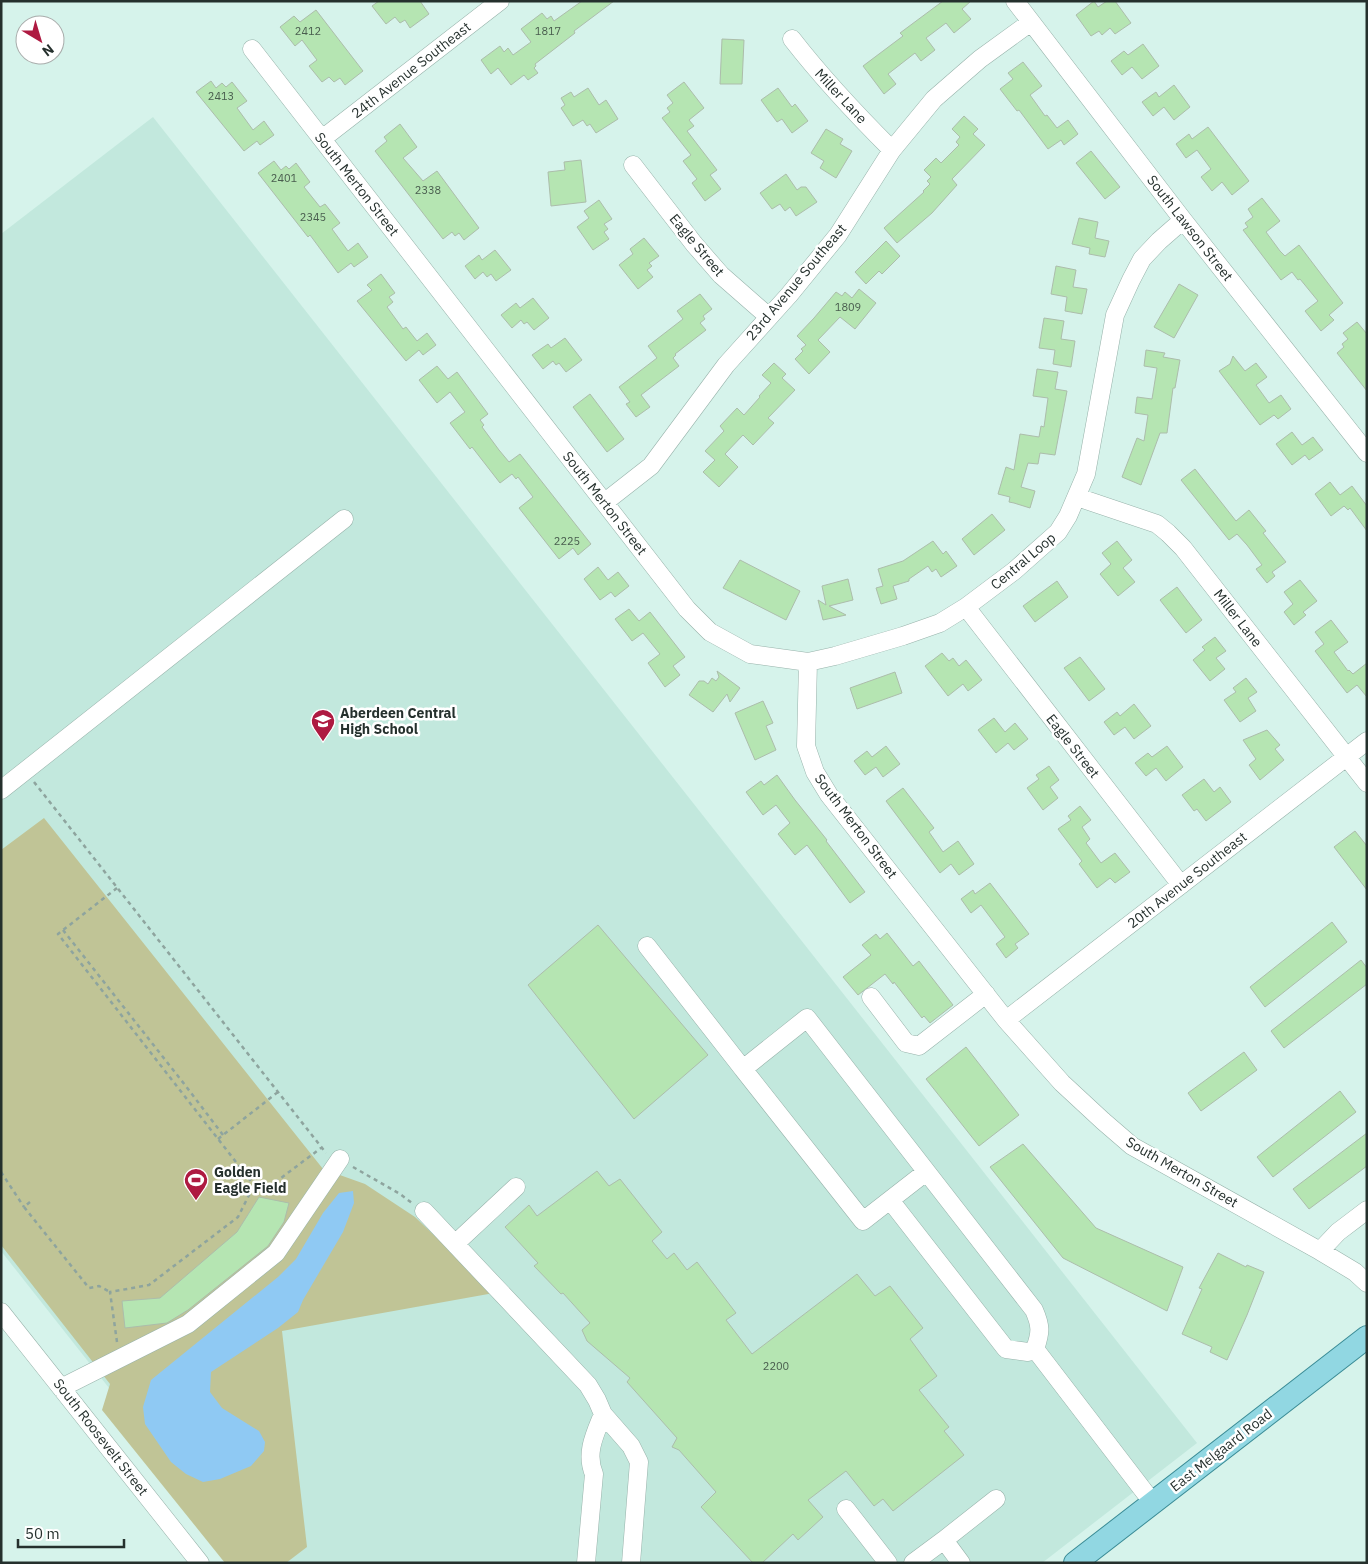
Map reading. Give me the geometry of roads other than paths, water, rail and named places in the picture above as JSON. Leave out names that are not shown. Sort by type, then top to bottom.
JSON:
[{"type":"main road","name":"East Melgaard Road","points":[[1075,1563],[1367,1337]]},
{"type":"street","name":"24th Avenue Southeast","points":[[322,139],[500,1]]},
{"type":"street","name":"South Lawson Street","points":[[1015,1],[1183,220],[1367,453]]},
{"type":"street","name":"23rd Avenue Southeast","points":[[604,502],[652,466],[726,365],[789,295],[838,235],[892,150],[934,99],[980,59],[1031,22]]},
{"type":"street","name":"Miller Lane","points":[[792,39],[814,68],[892,150]]},
{"type":"street","name":"South Merton Street","points":[[252,48],[687,609],[710,632],[750,654],[808,662],[806,746],[815,772],[829,795],[1006,1020],[1062,1083],[1132,1146],[1320,1251],[1355,1272],[1367,1283]]},
{"type":"street","name":"Eagle Street","points":[[633,165],[694,244],[721,275],[768,317]]},
{"type":"street","name":"Central Loop","points":[[808,662],[903,636],[940,622],[966,607],[1014,571],[1058,532],[1068,516],[1086,474],[1115,315],[1142,259],[1183,220]]},
{"type":"street","name":"Miller Lane","points":[[1077,497],[1157,524],[1168,533],[1183,548],[1367,783]]},
{"type":"street","points":[[1,790],[344,520]]},
{"type":"street","name":"Eagle Street","points":[[966,607],[1181,885]]},
{"type":"street","name":"20th Avenue Southeast","points":[[1006,1020],[1367,741]]},
{"type":"street","points":[[647,946],[863,1221],[926,1172]]},
{"type":"street","points":[[871,997],[906,1043],[919,1046],[986,994]]},
{"type":"street","points":[[743,1069],[808,1018],[1034,1310],[1040,1325],[1039,1338],[1035,1349],[1028,1352],[1006,1349],[890,1200]]},
{"type":"street","points":[[61,1388],[188,1324],[276,1254],[340,1160]]},
{"type":"street","points":[[456,1243],[516,1187]]},
{"type":"street","points":[[1320,1251],[1338,1232],[1367,1210]]},
{"type":"street","points":[[424,1211],[588,1385],[603,1414],[631,1446],[639,1462],[631,1563]]},
{"type":"street","name":"South Roosevelt Street","points":[[1,1312],[200,1563]]},
{"type":"street","points":[[1035,1349],[1153,1503]]},
{"type":"street","points":[[586,1563],[594,1474],[590,1464],[590,1451],[603,1414]]},
{"type":"street","points":[[913,1563],[996,1499]]},
{"type":"street","points":[[846,1509],[888,1563]]},
{"type":"street","points":[[944,1540],[961,1563]]},
{"type":"water","points":[[353,1191],[354,1203],[343,1232],[303,1300],[298,1312],[278,1328],[211,1372],[210,1392],[222,1408],[259,1431],[265,1442],[264,1451],[251,1466],[220,1479],[203,1482],[186,1474],[171,1462],[145,1424],[143,1407],[151,1380],[278,1277],[296,1259],[323,1213],[339,1193]]},
{"type":"place","name":"Aberdeen Central High School","points":[[323,742]]},
{"type":"place","name":"Golden Eagle Field","points":[[196,1201]]}]
